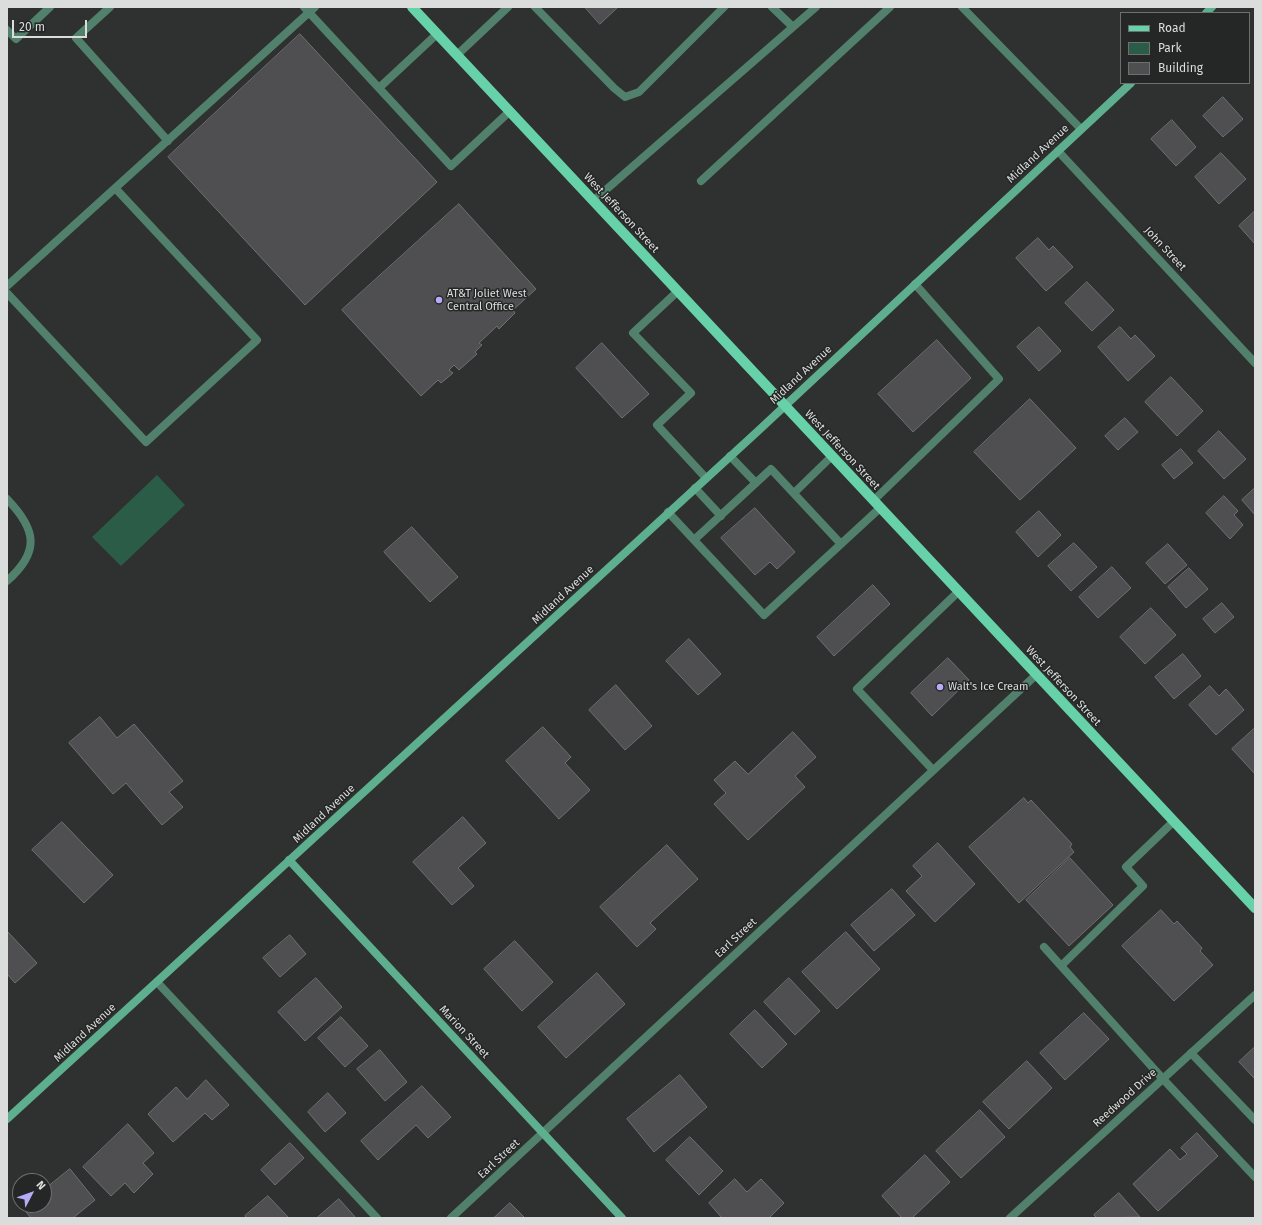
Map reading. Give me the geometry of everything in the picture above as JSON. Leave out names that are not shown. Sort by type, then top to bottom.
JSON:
[{"type":"main road","name":"West Jefferson Street","points":[[412,7],[1255,908]]},
{"type":"street","points":[[7,30],[16,39],[50,7]]},
{"type":"street","points":[[110,7],[76,38],[168,141]]},
{"type":"street","points":[[457,55],[508,7]]},
{"type":"street","points":[[535,7],[614,88],[625,97],[639,92],[724,7]]},
{"type":"street","points":[[772,7],[793,27]]},
{"type":"street","points":[[593,201],[816,7]]},
{"type":"street","points":[[701,181],[890,7]]},
{"type":"street","points":[[962,7],[1081,129]]},
{"type":"street","points":[[7,286],[116,189],[309,9],[451,166],[509,112]]},
{"type":"street","points":[[379,88],[437,34]]},
{"type":"street","name":"Midland Avenue","points":[[7,1119],[730,456],[1130,84]]},
{"type":"street","name":"John Street","points":[[1058,151],[1255,363]]},
{"type":"street","points":[[7,293],[146,442],[257,340],[116,189]]},
{"type":"street","points":[[668,512],[764,615],[841,544],[999,379],[916,284]]},
{"type":"street","points":[[678,291],[633,333],[691,392],[657,425],[706,478]]},
{"type":"street","points":[[730,456],[756,483]]},
{"type":"street","points":[[794,493],[832,456]]},
{"type":"street","points":[[694,540],[771,468],[841,544]]},
{"type":"street","points":[[695,488],[720,516]]},
{"type":"street","points":[[7,499],[18,511],[30,532],[30,553],[20,570],[7,581]]},
{"type":"street","points":[[933,770],[857,689],[958,592]]},
{"type":"street","name":"Earl Street","points":[[451,1218],[1036,675]]},
{"type":"street","points":[[1061,966],[1143,886],[1126,867],[1173,822]]},
{"type":"street","name":"Marion Street","points":[[289,860],[622,1218]]},
{"type":"street","points":[[1044,947],[1163,1079],[1255,1177]]},
{"type":"street","points":[[157,982],[377,1218]]},
{"type":"street","name":"Reedwood Drive","points":[[1010,1218],[1255,995]]},
{"type":"street","points":[[1191,1053],[1255,1120]]},
{"type":"green space","points":[[157,475],[185,505],[121,566],[92,537]]},
{"type":"building","points":[[585,7],[618,7],[600,24]]},
{"type":"building","points":[[300,34],[437,182],[305,305],[168,157]]},
{"type":"building","points":[[1223,97],[1243,119],[1223,137],[1203,116]]},
{"type":"building","points":[[1172,120],[1196,147],[1176,166],[1151,139]]},
{"type":"building","points":[[1221,153],[1246,179],[1219,204],[1195,177]]},
{"type":"building","name":"AT&T Joliet West Central Office","points":[[459,204],[536,289],[513,310],[515,313],[499,329],[497,326],[479,343],[482,345],[475,352],[477,354],[459,370],[454,365],[449,370],[453,373],[441,383],[438,380],[421,396],[342,310]]},
{"type":"building","points":[[1255,211],[1255,244],[1239,226]]},
{"type":"building","points":[[1038,238],[1049,250],[1053,246],[1073,267],[1046,291],[1016,258]]},
{"type":"building","points":[[1087,282],[1114,310],[1092,331],[1065,303]]},
{"type":"building","points":[[1039,327],[1061,351],[1039,371],[1017,347]]},
{"type":"building","points":[[1120,327],[1131,339],[1135,335],[1155,356],[1128,381],[1098,347]]},
{"type":"building","points":[[937,340],[971,378],[913,432],[878,394]]},
{"type":"building","points":[[602,343],[649,394],[622,418],[576,368]]},
{"type":"building","points":[[1171,377],[1203,411],[1177,436],[1145,402]]},
{"type":"building","points":[[1030,399],[1076,448],[1020,500],[974,452]]},
{"type":"building","points":[[1125,418],[1138,432],[1118,450],[1105,436]]},
{"type":"building","points":[[1219,431],[1246,459],[1224,479],[1198,451]]},
{"type":"building","points":[[1181,449],[1193,463],[1174,479],[1162,465]]},
{"type":"building","points":[[1255,488],[1255,515],[1242,500]]},
{"type":"building","points":[[1224,496],[1238,511],[1234,515],[1243,525],[1230,539],[1206,513]]},
{"type":"building","points":[[755,508],[795,552],[777,569],[770,562],[755,575],[721,538]]},
{"type":"building","points":[[1039,511],[1061,535],[1038,557],[1016,532]]},
{"type":"building","points":[[412,527],[458,577],[430,602],[384,552]]},
{"type":"building","points":[[1074,543],[1097,567],[1071,591],[1048,566]]},
{"type":"building","points":[[1168,544],[1187,565],[1165,584],[1146,563]]},
{"type":"building","points":[[1112,567],[1131,588],[1098,618],[1079,597]]},
{"type":"building","points":[[1189,568],[1208,589],[1186,608],[1168,587]]},
{"type":"building","points":[[873,585],[890,604],[834,656],[817,637]]},
{"type":"building","points":[[1222,603],[1234,617],[1215,633],[1203,619]]},
{"type":"building","points":[[1151,608],[1176,635],[1145,664],[1120,637]]},
{"type":"building","points":[[689,639],[721,674],[698,695],[666,661]]},
{"type":"building","points":[[1183,654],[1201,676],[1174,699],[1155,677]]},
{"type":"building","name":"Walt's Ice Cream","points":[[948,658],[969,680],[932,716],[911,693]]},
{"type":"building","points":[[616,685],[652,726],[625,750],[589,710]]},
{"type":"building","points":[[1210,686],[1219,696],[1226,689],[1244,710],[1216,735],[1189,705]]},
{"type":"building","points":[[100,717],[117,738],[134,724],[183,781],[169,792],[183,807],[162,825],[126,783],[113,794],[69,743]]},
{"type":"building","points":[[543,727],[571,757],[565,763],[590,790],[559,819],[506,761]]},
{"type":"building","points":[[1254,729],[1255,730],[1255,774],[1232,749]]},
{"type":"building","points":[[793,732],[816,757],[795,776],[805,787],[748,840],[714,804],[726,793],[714,780],[735,761],[748,774]]},
{"type":"building","points":[[1024,798],[1028,803],[1031,800],[1072,844],[1070,847],[1074,852],[1019,903],[969,847]]},
{"type":"building","points":[[463,817],[486,843],[458,868],[474,886],[452,905],[413,862]]},
{"type":"building","points":[[62,822],[113,875],[84,903],[32,850]]},
{"type":"building","points":[[938,843],[975,884],[935,922],[906,891],[922,876],[913,866]]},
{"type":"building","points":[[667,845],[698,879],[650,923],[656,929],[637,947],[600,907]]},
{"type":"building","points":[[1070,858],[1113,905],[1069,946],[1026,900]]},
{"type":"building","points":[[892,889],[915,915],[874,951],[851,925]]},
{"type":"building","points":[[1161,910],[1174,924],[1177,921],[1202,948],[1200,951],[1213,965],[1174,1001],[1122,946]]},
{"type":"building","points":[[7,931],[37,963],[15,983],[7,974]]},
{"type":"building","points":[[846,932],[880,969],[837,1009],[802,972]]},
{"type":"building","points":[[290,935],[306,954],[280,977],[263,958]]},
{"type":"building","points":[[515,941],[553,982],[522,1011],[484,969]]},
{"type":"building","points":[[597,973],[625,1004],[566,1058],[538,1027]]},
{"type":"building","points":[[316,978],[342,1007],[305,1041],[278,1012]]},
{"type":"building","points":[[789,978],[820,1011],[795,1035],[764,1002]]},
{"type":"building","points":[[755,1010],[787,1044],[762,1068],[730,1034]]},
{"type":"building","points":[[1084,1013],[1109,1039],[1065,1080],[1040,1053]]},
{"type":"building","points":[[341,1017],[368,1046],[345,1067],[318,1038]]},
{"type":"building","points":[[1255,1047],[1255,1079],[1239,1062]]},
{"type":"building","points":[[380,1050],[407,1082],[385,1101],[357,1069]]},
{"type":"building","points":[[1027,1061],[1052,1088],[1009,1129],[983,1102]]},
{"type":"building","points":[[680,1075],[707,1107],[654,1152],[627,1119]]},
{"type":"building","points":[[206,1080],[229,1105],[212,1120],[205,1113],[173,1142],[148,1114],[176,1087],[187,1099]]},
{"type":"building","points":[[422,1086],[451,1117],[428,1138],[416,1125],[378,1160],[361,1141]]},
{"type":"building","points":[[328,1093],[346,1113],[325,1132],[308,1112]]},
{"type":"building","points":[[980,1110],[1005,1137],[961,1178],[936,1151]]},
{"type":"building","points":[[128,1124],[154,1153],[143,1163],[153,1174],[134,1193],[125,1183],[111,1196],[83,1167]]},
{"type":"building","points":[[1197,1133],[1218,1156],[1158,1211],[1133,1184],[1170,1149],[1180,1160],[1187,1154],[1181,1148]]},
{"type":"building","points":[[690,1137],[723,1171],[699,1195],[666,1160]]},
{"type":"building","points":[[290,1143],[304,1158],[275,1185],[261,1170]]},
{"type":"building","points":[[925,1155],[950,1182],[912,1218],[902,1218],[882,1196]]},
{"type":"building","points":[[70,1169],[95,1200],[73,1218],[31,1218],[27,1213],[52,1213],[52,1184]]},
{"type":"building","points":[[735,1179],[747,1192],[761,1179],[784,1203],[769,1218],[722,1218],[709,1203]]},
{"type":"building","points":[[1119,1193],[1140,1217],[1097,1218],[1094,1215]]},
{"type":"building","points":[[268,1196],[289,1218],[247,1218],[245,1216]]},
{"type":"building","points":[[339,1199],[356,1218],[317,1218]]},
{"type":"building","points":[[510,1203],[525,1218],[494,1218]]},
{"type":"place","name":"AT&T Joliet West Central Office","points":[[439,300]]},
{"type":"place","name":"Walt's Ice Cream","points":[[940,687]]}]
